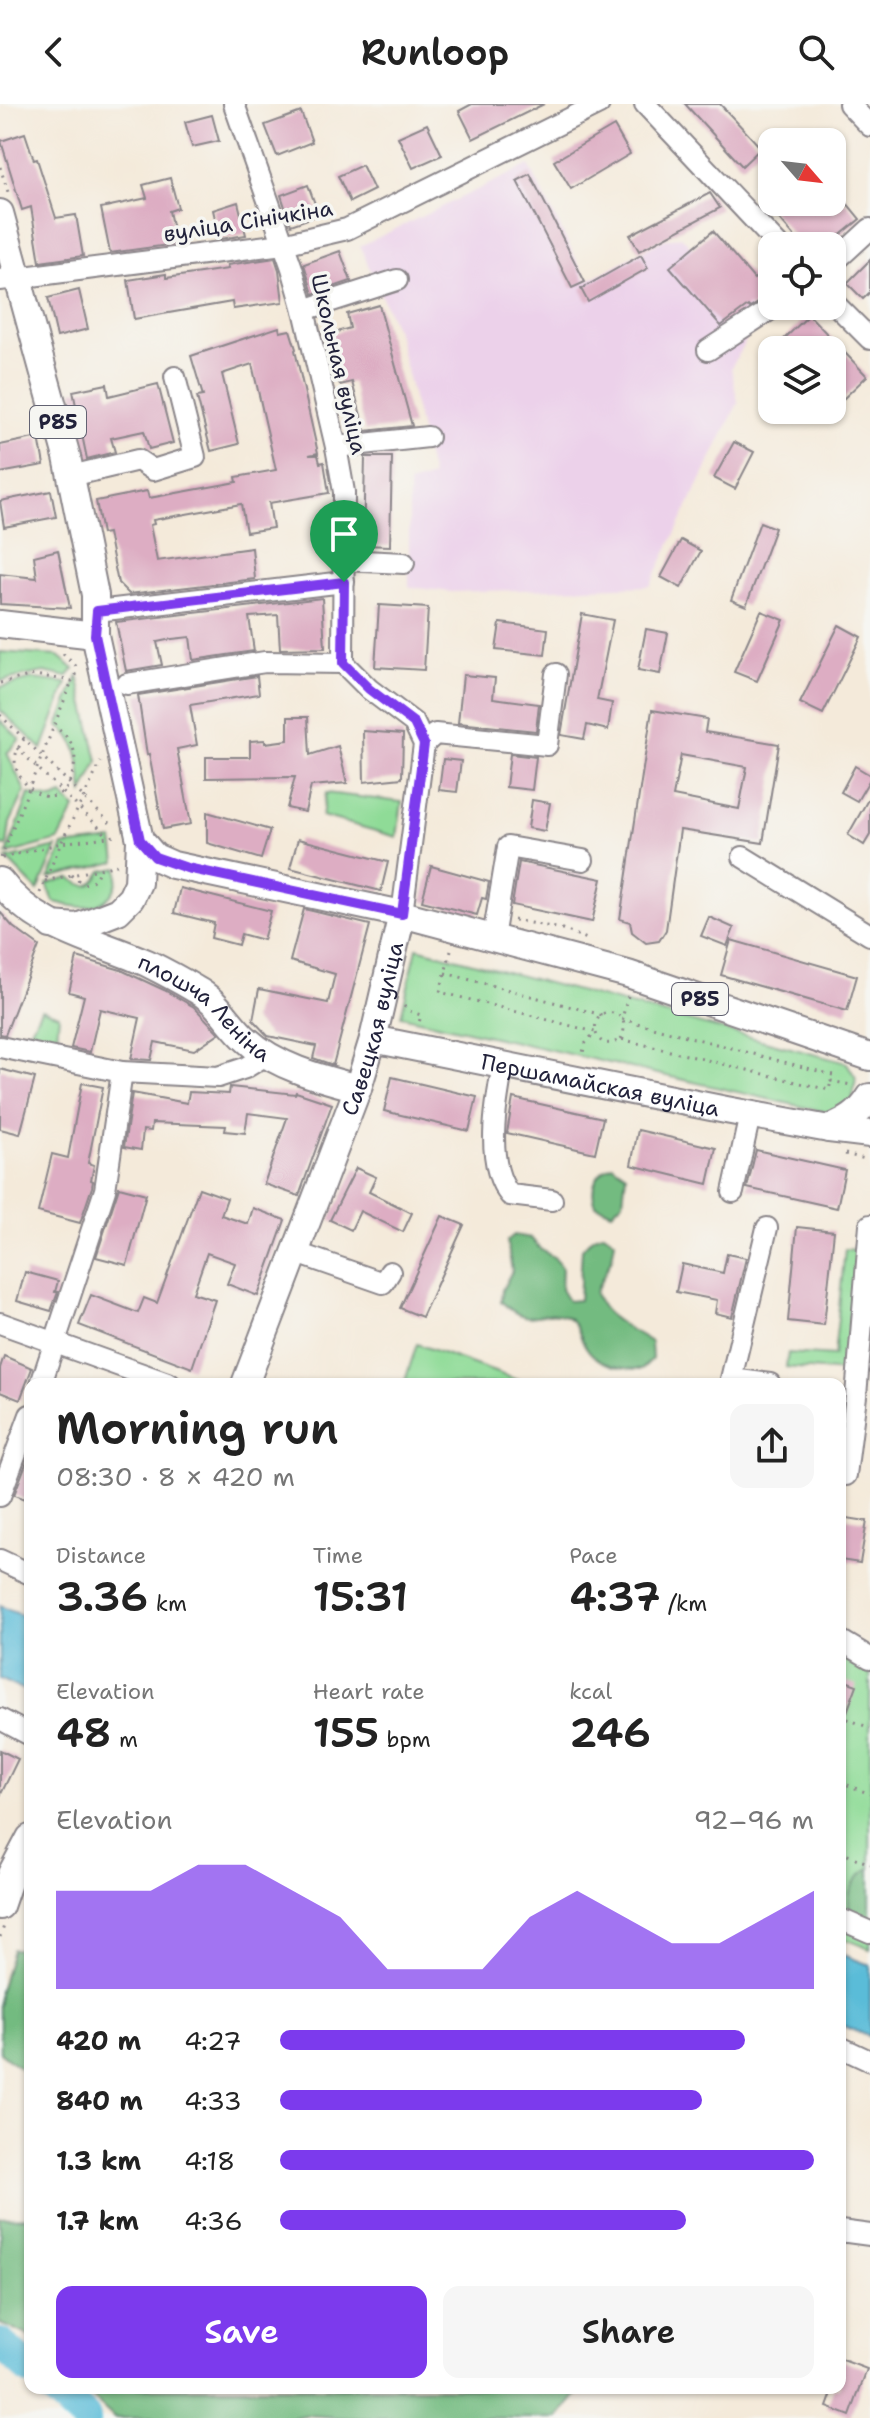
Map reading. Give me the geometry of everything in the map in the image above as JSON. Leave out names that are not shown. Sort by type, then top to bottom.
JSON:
[{"type":"main road","name":"Р85","points":[[0,213],[10,279],[71,476],[96,623],[140,840],[138,883],[131,898],[118,911],[77,927],[51,925]]},
{"type":"main road","points":[[0,624],[96,623]]},
{"type":"main road","name":"Р85","points":[[140,840],[155,857],[173,865],[402,914],[628,974],[867,1072]]},
{"type":"main road","name":"плошча Леніна","points":[[1,866],[26,907],[51,925],[148,964],[199,990],[218,1006],[246,1040],[266,1055],[315,1076],[358,1088]]},
{"type":"main road","name":"Савецкая вуліца","points":[[247,1378],[358,1088],[373,1039],[402,914]]},
{"type":"main road","name":"Першамайская вуліца","points":[[373,1039],[750,1115],[870,1134]]},
{"type":"main road","points":[[829,1129],[854,1118],[867,1072]]},
{"type":"main road","points":[[0,1906],[5,1871],[24,1846]]},
{"type":"street","name":"Школьная вуліца","points":[[234,104],[304,310],[336,447],[344,492],[343,654]]},
{"type":"street","name":"вуліца Сінічкіна","points":[[10,279],[283,244],[347,229],[599,104]]},
{"type":"street","points":[[645,104],[766,232]]},
{"type":"street","points":[[849,104],[870,126]]},
{"type":"street","points":[[846,251],[870,229]]},
{"type":"street","points":[[304,310],[397,280]]},
{"type":"street","points":[[846,315],[870,339]]},
{"type":"street","points":[[708,350],[758,318]]},
{"type":"street","points":[[71,476],[138,460],[153,470],[195,457],[175,377]]},
{"type":"street","points":[[336,447],[428,437]]},
{"type":"street","points":[[343,560],[404,563]]},
{"type":"street","points":[[96,623],[344,582]]},
{"type":"street","points":[[127,684],[265,662],[343,654],[369,689],[414,723],[424,744],[435,734],[547,745],[556,674]]},
{"type":"street","name":"Савецкая вуліца","points":[[402,914],[424,744]]},
{"type":"street","points":[[493,938],[508,847],[583,860]]},
{"type":"street","points":[[743,857],[870,935]]},
{"type":"street","points":[[0,1047],[122,1072],[218,1077],[245,1068],[266,1055]]},
{"type":"street","points":[[503,1065],[493,1142],[501,1184],[510,1195],[552,1200]]},
{"type":"street","points":[[43,1378],[105,1190],[122,1072]]},
{"type":"street","points":[[733,1192],[750,1115]]},
{"type":"street","points":[[846,1475],[848,1395],[870,1225]]},
{"type":"street","points":[[731,1378],[767,1228]]},
{"type":"street","points":[[294,1252],[383,1283],[390,1272]]},
{"type":"street","points":[[0,1323],[153,1378]]},
{"type":"street","points":[[0,1496],[24,1431]]},
{"type":"street","points":[[0,1560],[24,1571]]},
{"type":"street","points":[[846,1644],[870,1658]]},
{"type":"street","points":[[0,1719],[24,1732]]},
{"type":"street","points":[[846,1922],[870,1932]]},
{"type":"street","points":[[846,2050],[870,2061]]},
{"type":"street","points":[[846,2232],[870,2235]]},
{"type":"path","points":[[60,653],[80,669],[83,684]]},
{"type":"path","points":[[1,866],[37,766],[72,681],[80,669]]},
{"type":"path","points":[[0,683],[34,675],[72,681]]},
{"type":"path","points":[[0,715],[114,827]]},
{"type":"path","points":[[24,739],[17,748],[14,763],[28,789],[51,796],[63,792],[76,762],[75,749],[66,734],[55,727]]},
{"type":"path","points":[[17,748],[109,837]]},
{"type":"path","points":[[39,895],[101,761],[104,774]]},
{"type":"path","points":[[1,866],[61,843],[116,836],[111,814]]},
{"type":"path","points":[[45,881],[119,865]]},
{"type":"path","points":[[71,875],[83,884],[91,883],[100,868]]},
{"type":"path","points":[[451,951],[440,992],[595,1032]]},
{"type":"path","points":[[445,973],[602,1015],[613,1013],[622,1019],[833,1075],[829,1090],[621,1039]]},
{"type":"path","points":[[602,1015],[595,1024],[599,1039],[606,1043],[621,1039],[625,1031],[622,1019],[629,995]]},
{"type":"path","points":[[581,1059],[585,1044],[595,1032]]},
{"type":"path","points":[[831,1081],[867,1072]]},
{"type":"path","points":[[846,1719],[870,1728]]},
{"type":"path","points":[[846,1784],[870,1794]]},
{"type":"path","points":[[846,1854],[870,1864]]},
{"type":"shaded area","points":[[529,165],[587,281],[663,240],[681,236],[752,311],[738,323],[748,336],[731,368],[738,403],[650,586],[451,592],[409,587],[409,484],[432,477],[397,332],[360,246]]},
{"type":"green space","points":[[0,652],[58,656],[74,669],[67,677],[44,672],[0,681]]},
{"type":"green space","points":[[78,676],[98,761],[83,793],[75,746],[66,731],[58,726]]},
{"type":"green space","points":[[33,679],[67,683],[42,749],[0,710],[0,687]]},
{"type":"green space","points":[[0,720],[20,739],[7,753],[25,791],[10,823],[7,846],[0,845]]},
{"type":"green space","points":[[326,793],[402,802],[397,837],[322,816]]},
{"type":"green space","points":[[29,794],[53,799],[62,795],[75,808],[59,840],[7,854]]},
{"type":"green space","points":[[113,840],[116,862],[49,878],[63,846]]},
{"type":"green space","points":[[57,847],[38,891],[7,859]]},
{"type":"green space","points":[[118,868],[117,883],[111,895],[93,906],[78,907],[54,902],[47,884],[70,878],[89,885],[102,871]]},
{"type":"green space","points":[[417,948],[847,1063],[856,1078],[852,1102],[839,1115],[401,1016]]},
{"type":"green space","points":[[41,1009],[59,1015],[56,1047],[26,1040]]},
{"type":"green space","points":[[613,1165],[626,1174],[623,1201],[612,1212],[596,1205],[593,1193],[598,1176]]},
{"type":"green space","points":[[604,1233],[615,1241],[612,1258],[595,1293],[611,1317],[651,1342],[652,1359],[642,1369],[618,1367],[597,1358],[586,1347],[573,1322],[565,1316],[549,1314],[528,1317],[511,1310],[501,1301],[502,1290],[512,1271],[507,1241],[514,1235],[531,1238],[540,1249],[555,1258],[562,1269],[561,1289],[568,1301],[579,1300],[582,1249],[592,1238]]},
{"type":"green space","points":[[845,1249],[856,1250],[844,1372],[786,1367],[788,1353],[834,1356]]},
{"type":"green space","points":[[417,1344],[511,1378],[406,1378]]},
{"type":"green space","points":[[846,1659],[870,1673],[870,1949],[846,1939]]},
{"type":"green space","points":[[870,1868],[870,1927],[854,1920],[849,1898],[853,1885]]},
{"type":"green space","points":[[12,1949],[24,1950],[24,2071],[0,2052],[0,1991]]},
{"type":"green space","points":[[24,2217],[24,2333],[0,2324],[0,2218]]},
{"type":"green space","points":[[88,2394],[578,2394],[558,2418],[348,2418],[305,2415],[291,2418],[114,2418]]},
{"type":"water","points":[[0,1606],[24,1616],[24,1690],[0,1679]]},
{"type":"water","points":[[846,1956],[870,1965],[870,2037],[846,2027]]},
{"type":"building","points":[[472,104],[544,104],[473,139],[459,111]]},
{"type":"building","points":[[685,104],[720,104],[758,145],[758,151],[742,166]]},
{"type":"building","points":[[301,112],[312,142],[277,156],[265,125]]},
{"type":"building","points":[[212,115],[219,141],[192,147],[185,122]]},
{"type":"building","points":[[427,124],[442,155],[413,168],[398,137]]},
{"type":"building","points":[[614,126],[630,154],[571,189],[554,161]]},
{"type":"building","points":[[25,133],[56,218],[76,215],[83,256],[40,262],[31,207],[22,210],[1,141]]},
{"type":"building","points":[[362,165],[374,190],[350,202],[338,176]]},
{"type":"building","points":[[530,174],[585,282],[572,288],[517,181]]},
{"type":"building","points":[[170,178],[178,208],[169,211],[176,244],[110,253],[101,208],[147,198],[143,185]]},
{"type":"building","points":[[308,185],[319,215],[291,225],[281,195]]},
{"type":"building","points":[[710,193],[720,208],[639,251],[630,235]]},
{"type":"building","points":[[238,202],[246,235],[220,239],[213,210]]},
{"type":"building","points":[[846,202],[860,219],[844,232],[790,232],[777,216],[846,216]]},
{"type":"building","points":[[713,231],[754,279],[758,276],[758,303],[750,308],[748,306],[721,326],[670,267]]},
{"type":"building","points":[[340,251],[351,281],[313,294],[304,264]]},
{"type":"building","points":[[641,255],[648,268],[588,302],[581,289]]},
{"type":"building","points":[[275,258],[283,302],[233,309],[232,302],[134,319],[128,280],[228,269],[227,265]]},
{"type":"building","points":[[870,260],[870,292],[863,299],[847,283]]},
{"type":"building","points":[[79,290],[88,329],[57,337],[48,298]]},
{"type":"building","points":[[379,305],[412,426],[365,431],[352,382],[340,385],[327,335],[350,328],[347,314]]},
{"type":"building","points":[[804,320],[814,320],[829,336],[787,336]]},
{"type":"building","points":[[279,327],[280,332],[290,330],[296,349],[318,453],[309,455],[318,455],[320,463],[324,462],[329,493],[269,503],[273,528],[246,532],[241,504],[153,520],[154,524],[150,525],[157,561],[252,548],[255,579],[129,594],[118,583],[108,533],[102,534],[96,501],[147,491],[149,498],[237,482],[236,477],[276,470],[252,364],[222,374],[239,444],[211,451],[197,397],[203,396],[191,356]]},
{"type":"building","points":[[846,354],[867,376],[846,396]]},
{"type":"building","points":[[107,384],[109,396],[158,384],[173,443],[149,449],[144,431],[111,438],[115,452],[87,459],[73,391]]},
{"type":"building","points":[[39,437],[44,465],[0,473],[0,445]]},
{"type":"building","points":[[734,442],[754,452],[735,489],[714,478]]},
{"type":"building","points":[[365,457],[392,457],[390,546],[363,545]]},
{"type":"building","points":[[51,491],[56,517],[4,527],[0,501]]},
{"type":"building","points":[[760,522],[775,528],[746,606],[731,600]]},
{"type":"building","points":[[681,540],[701,551],[681,588],[661,577]]},
{"type":"building","points":[[58,550],[70,608],[0,604],[0,574],[37,578],[34,556]]},
{"type":"building","points":[[322,598],[325,648],[280,649],[278,615],[249,617],[254,651],[193,660],[190,637],[172,639],[157,642],[162,665],[126,671],[116,622]]},
{"type":"building","points":[[379,605],[428,608],[424,670],[375,667]]},
{"type":"building","points":[[761,611],[784,620],[757,681],[734,672]]},
{"type":"building","points":[[582,614],[613,620],[597,700],[612,703],[608,730],[587,725],[584,739],[561,735]]},
{"type":"building","points":[[500,623],[548,629],[545,655],[496,650]]},
{"type":"building","points":[[839,625],[861,637],[823,714],[800,703]]},
{"type":"building","points":[[646,629],[668,633],[660,674],[638,670]]},
{"type":"building","points":[[463,675],[495,678],[493,698],[539,704],[536,731],[458,723]]},
{"type":"building","points":[[257,676],[259,694],[190,705],[197,745],[177,749],[191,824],[163,829],[138,695]]},
{"type":"building","points":[[652,710],[707,719],[705,732],[779,744],[763,843],[680,830],[666,930],[659,941],[646,943],[632,932],[630,922],[620,919]],"holes":[[[681,755],[747,767],[739,809],[673,796]]]},
{"type":"building","points":[[288,717],[308,717],[310,755],[338,746],[347,783],[311,786],[305,812],[287,808],[295,777],[206,778],[206,757],[250,757],[250,741],[288,740]]},
{"type":"building","points":[[363,731],[403,734],[402,778],[364,782]]},
{"type":"building","points":[[510,754],[536,757],[532,790],[506,787]]},
{"type":"building","points":[[443,759],[461,761],[457,792],[439,790]]},
{"type":"building","points":[[855,766],[870,775],[857,801],[841,792]]},
{"type":"building","points":[[870,796],[870,835],[864,845],[848,835]]},
{"type":"building","points":[[532,800],[550,803],[545,831],[528,828]]},
{"type":"building","points":[[207,812],[270,830],[261,859],[207,843]]},
{"type":"building","points":[[298,839],[388,862],[381,891],[290,868]]},
{"type":"building","points":[[519,862],[602,879],[592,922],[512,905]]},
{"type":"building","points":[[431,866],[489,882],[486,899],[482,898],[477,915],[422,901]]},
{"type":"building","points":[[180,888],[271,911],[263,940],[241,934],[238,945],[211,938],[214,923],[174,913]]},
{"type":"building","points":[[304,909],[370,925],[333,1065],[313,1058],[316,1046],[268,1036],[253,1020],[259,989],[328,1003],[335,974],[290,961]]},
{"type":"building","points":[[0,912],[13,927],[39,946],[5,1035],[0,1034]]},
{"type":"building","points":[[709,917],[734,928],[727,946],[701,936]]},
{"type":"building","points":[[731,940],[857,976],[847,1011],[721,975]]},
{"type":"building","points":[[77,957],[121,970],[164,990],[194,1007],[219,1033],[194,1050],[155,1042],[151,1060],[131,1059],[140,1018],[100,1009],[90,1052],[71,1048],[84,996],[69,992]]},
{"type":"building","points":[[0,1069],[35,1078],[20,1134],[0,1129]]},
{"type":"building","points":[[392,1077],[477,1097],[469,1131],[384,1111]]},
{"type":"building","points":[[82,1083],[103,1087],[88,1163],[94,1165],[92,1187],[80,1223],[38,1212],[52,1154],[68,1158]]},
{"type":"building","points":[[230,1087],[296,1092],[332,1104],[299,1196],[264,1184],[287,1118],[248,1113],[245,1133],[225,1131],[226,1126],[152,1123],[151,1131],[143,1130],[141,1150],[124,1147],[132,1093],[187,1103],[189,1092],[229,1094]]},
{"type":"building","points":[[513,1098],[603,1118],[595,1153],[507,1133]]},
{"type":"building","points":[[638,1130],[716,1148],[708,1184],[631,1165]]},
{"type":"building","points":[[756,1150],[845,1170],[837,1208],[747,1188]]},
{"type":"building","points":[[356,1168],[376,1177],[369,1192],[412,1213],[403,1232],[360,1211],[351,1230],[330,1220]]},
{"type":"building","points":[[119,1187],[146,1194],[127,1265],[96,1257]]},
{"type":"building","points":[[199,1188],[227,1198],[221,1215],[248,1224],[253,1208],[285,1220],[258,1296],[227,1284],[235,1263],[207,1253],[193,1293],[215,1300],[192,1368],[79,1325],[91,1295],[138,1313],[144,1298],[157,1303]]},
{"type":"building","points":[[442,1216],[464,1225],[422,1317],[400,1308]]},
{"type":"building","points":[[797,1227],[834,1231],[824,1325],[788,1321]]},
{"type":"building","points":[[727,1254],[746,1258],[732,1317],[715,1313],[717,1300],[676,1292],[682,1264],[723,1273]]},
{"type":"building","points":[[25,1272],[58,1281],[55,1292],[58,1292],[51,1311],[17,1301]]},
{"type":"building","points":[[4,1356],[32,1368],[28,1378],[24,1378],[20,1400],[0,1392],[0,1368]]},
{"type":"building","points":[[24,1469],[24,1499],[14,1495]]},
{"type":"building","points":[[846,1518],[867,1521],[860,1563],[846,1561]]},
{"type":"building","points":[[846,1681],[857,1685],[846,1715]]},
{"type":"building","points":[[0,1750],[18,1759],[0,1796]]},
{"type":"building","points":[[846,2361],[867,2369],[850,2416],[827,2407],[832,2394],[846,2394]]},
{"type":"waterway","points":[[0,2344],[24,2365]]},
{"type":"waterway","points":[[58,2394],[85,2418]]},
{"type":"route","points":[[344,582],[343,663],[369,689],[414,723],[424,744],[402,914],[173,865],[155,857],[140,840],[95,635],[97,611],[344,582]]}]
